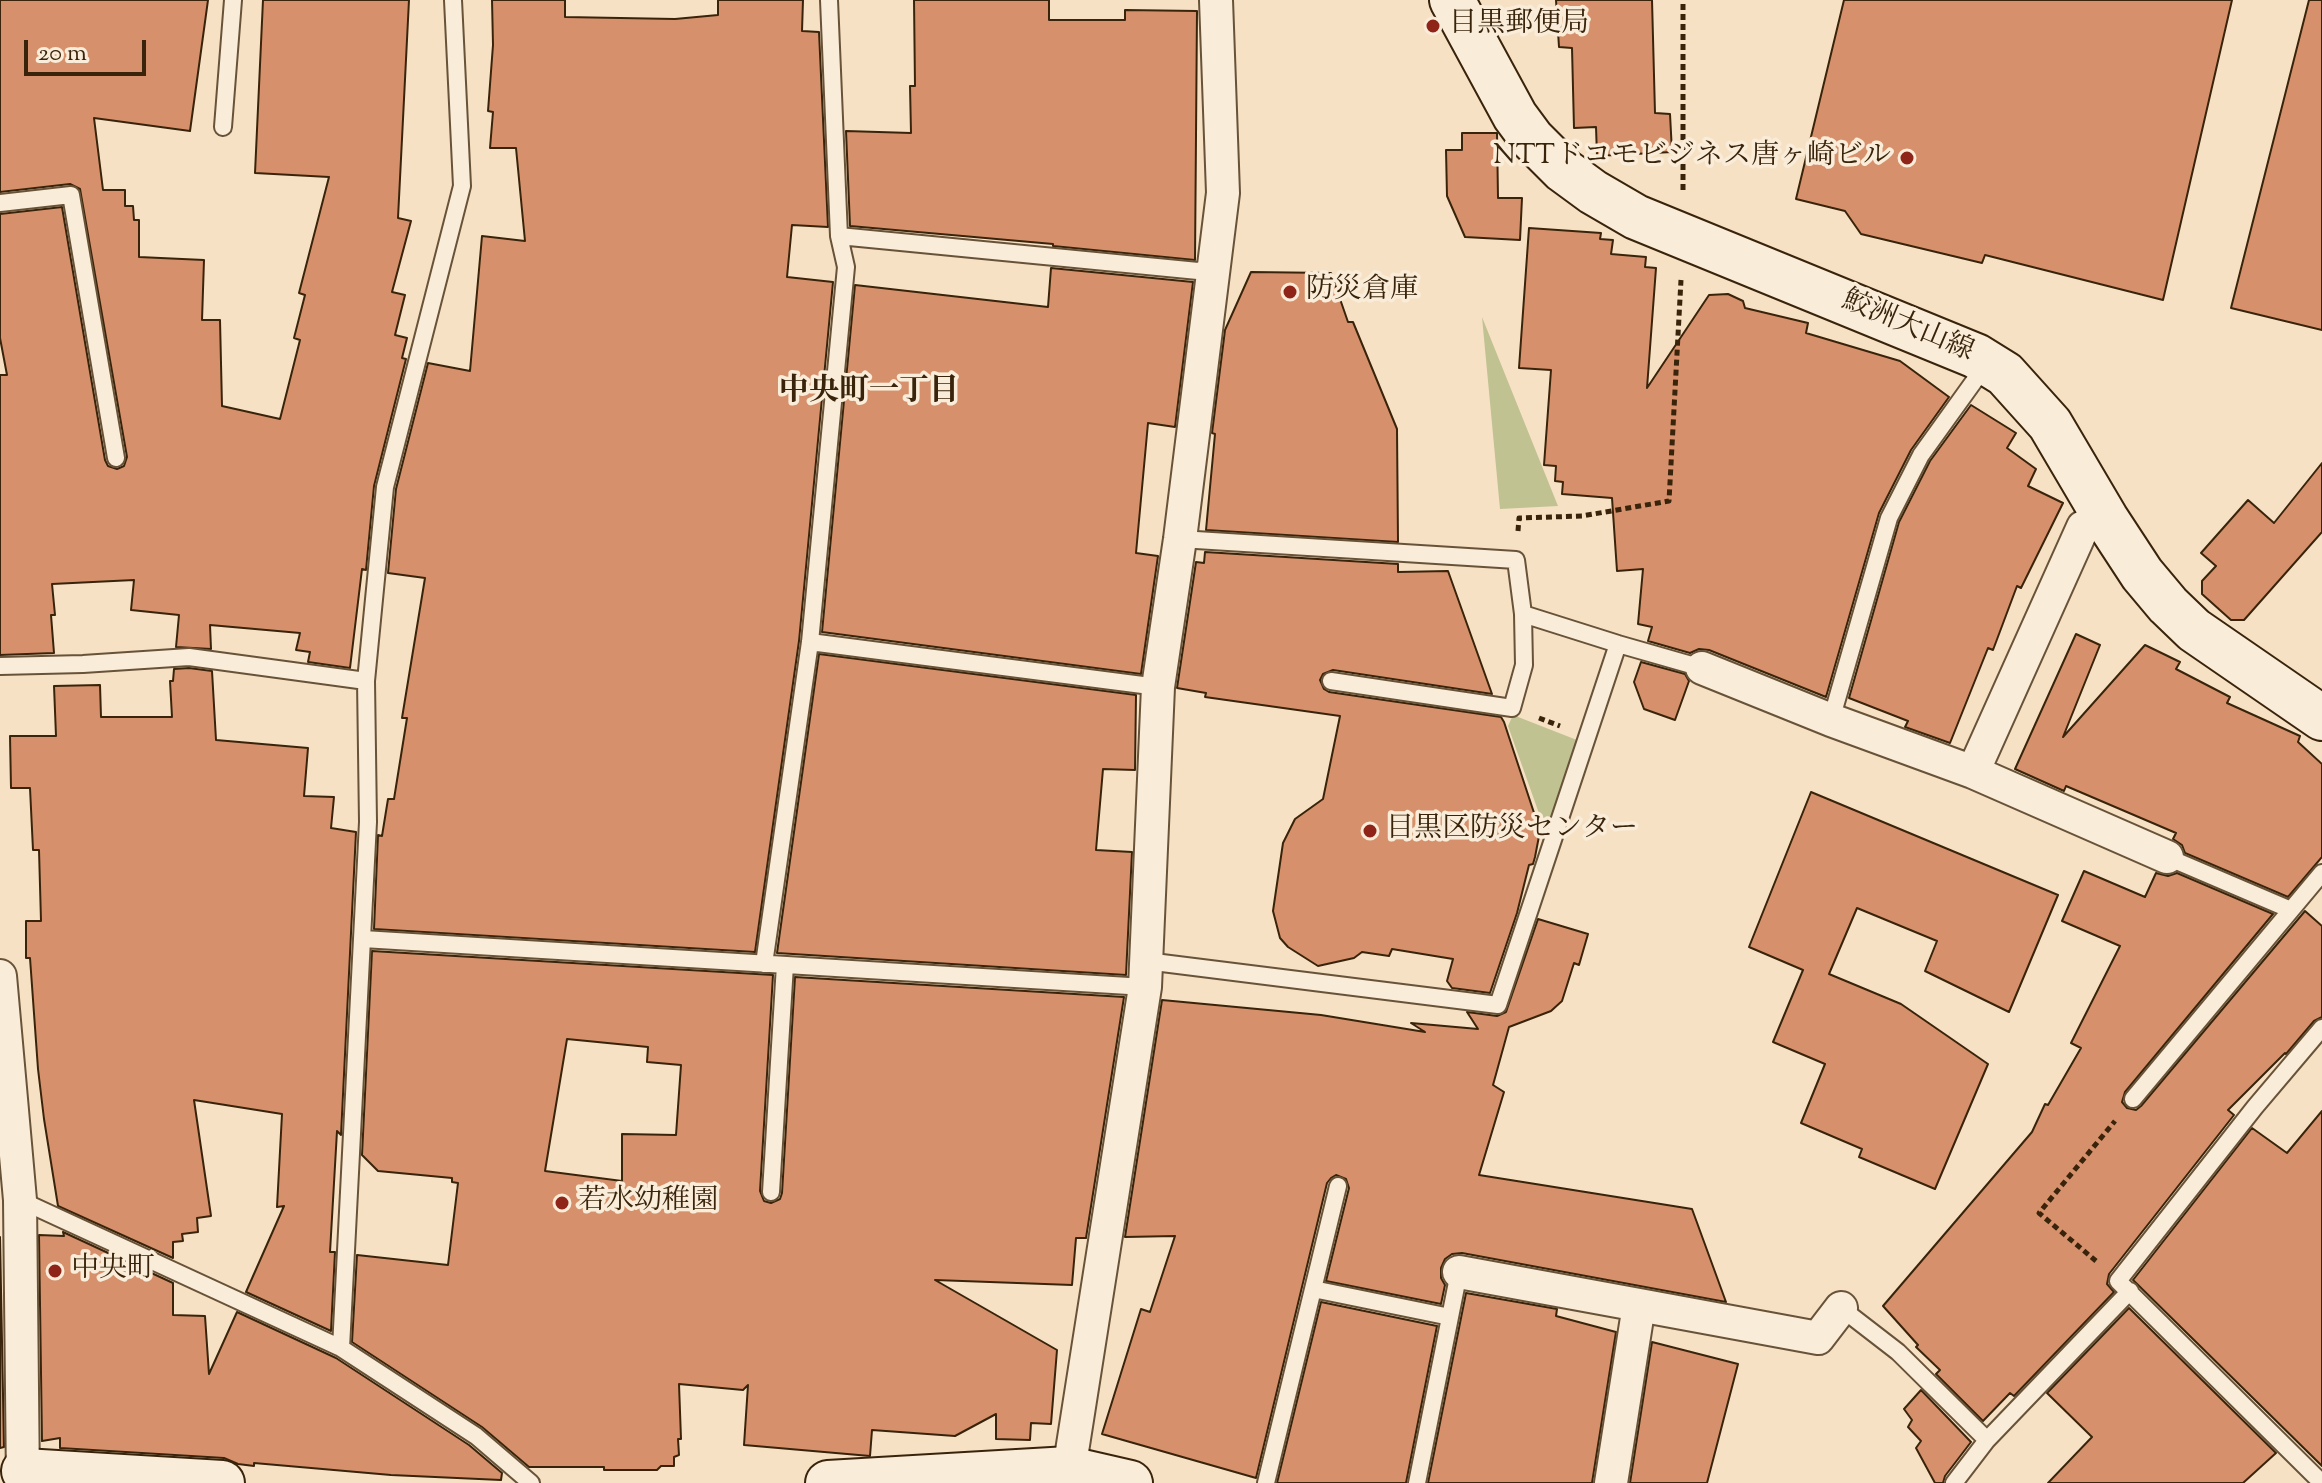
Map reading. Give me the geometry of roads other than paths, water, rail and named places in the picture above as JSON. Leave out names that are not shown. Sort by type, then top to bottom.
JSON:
[{"type":"main road","name":"鮫洲大山線","points":[[1452,0],[1515,116],[1532,139],[1563,170],[1593,192],[1636,217],[1976,356],[2005,374],[2050,424],[2106,519],[2142,574],[2168,605],[2194,630],[2322,718]]},
{"type":"main road","points":[[15,1476],[222,1483]]},
{"type":"main road","points":[[828,1483],[1068,1476],[1130,1483]]},
{"type":"street","points":[[1068,1476],[1146,974],[1158,687],[1180,539],[1223,193],[1216,0]]},
{"type":"street","points":[[1973,772],[2083,527],[2106,519]]},
{"type":"street","points":[[1702,668],[1973,772],[2167,857]]},
{"type":"street","points":[[0,976],[8,1148],[20,1200],[11,1310],[15,1476]]},
{"type":"street","points":[[1459,1272],[1818,1338],[1841,1308]]},
{"type":"street","points":[[1611,1483],[1639,1305]]},
{"type":"lane","points":[[223,127],[233,0]]},
{"type":"lane","points":[[341,1348],[368,822],[366,681],[385,487],[462,186],[453,0]]},
{"type":"lane","points":[[764,964],[810,642],[846,267],[839,236],[829,0]]},
{"type":"lane","points":[[0,203],[71,195],[116,458]]},
{"type":"lane","points":[[839,236],[1198,271],[1213,267]]},
{"type":"lane","points":[[1831,720],[1889,518],[1921,455],[1988,363]]},
{"type":"lane","points":[[1180,539],[1516,560],[1523,614],[1524,665],[1512,708],[1331,681]]},
{"type":"lane","points":[[1523,614],[1702,668]]},
{"type":"lane","points":[[810,642],[1158,687]]},
{"type":"lane","points":[[363,939],[785,965],[1146,974],[1498,1005],[1618,644]]},
{"type":"lane","points":[[0,666],[189,657],[366,681]]},
{"type":"lane","points":[[2167,857],[2291,910]]},
{"type":"lane","points":[[2133,1099],[2322,873]]},
{"type":"lane","points":[[771,1192],[785,965]]},
{"type":"lane","points":[[1954,1483],[1987,1440],[2124,1286],[2255,1107],[2322,1028]]},
{"type":"lane","points":[[1266,1483],[1338,1186]]},
{"type":"lane","points":[[20,1200],[341,1348],[476,1436],[531,1483]]},
{"type":"lane","points":[[1417,1483],[1459,1272]]},
{"type":"lane","points":[[2124,1286],[2322,1483]]},
{"type":"lane","points":[[1313,1289],[1450,1317]]},
{"type":"lane","points":[[1841,1308],[1898,1352],[1987,1440]]},
{"type":"place","name":"目黒郵便局","points":[[1433,26]]},
{"type":"place","name":"NTTドコモビジネス唐ヶ崎ビル","points":[[1907,158]]},
{"type":"place","name":"防災倉庫","points":[[1290,292]]},
{"type":"place","name":"目黒区防災センター","points":[[1370,831]]},
{"type":"place","name":"若水幼稚園","points":[[562,1203]]},
{"type":"place","name":"中央町","points":[[55,1271]]},
{"type":"district","name":"中央町一丁目","points":[[869,394]]}]
